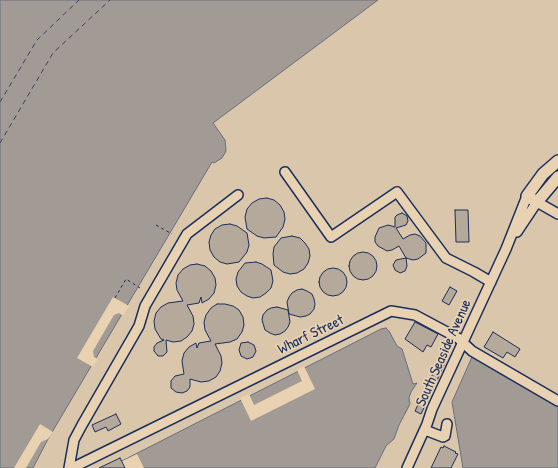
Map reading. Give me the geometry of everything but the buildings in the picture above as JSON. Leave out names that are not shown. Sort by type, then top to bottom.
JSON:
[{"type":"main road","points":[[532,199],[543,174],[558,161]]},
{"type":"main road","points":[[532,199],[558,177]]},
{"type":"street","points":[[285,172],[331,237],[397,192],[446,258],[491,282]]},
{"type":"street","points":[[69,468],[74,440],[82,424],[139,326],[145,306],[187,234],[238,195]]},
{"type":"street","points":[[532,199],[558,214]]},
{"type":"street","name":"South Seaside Avenue","points":[[407,468],[425,430],[432,409],[506,248],[532,199]]},
{"type":"street","name":"Wharf Street","points":[[72,468],[390,311],[415,315],[458,338],[472,351],[558,401]]},
{"type":"street","points":[[425,430],[443,437],[445,436],[447,424]]},
{"type":"path","points":[[156,225],[172,234]]},
{"type":"path","points":[[115,298],[126,280],[140,288]]},
{"type":"shaded area","points":[[0,0],[558,0],[558,468],[0,468]]},
{"type":"shaded area","points":[[0,0],[378,0],[213,123],[225,140],[226,151],[222,158],[214,163],[212,162],[48,439],[33,468],[0,468]]},
{"type":"shaded area","points":[[386,328],[397,346],[402,349],[413,384],[417,383],[411,392],[409,398],[410,404],[399,425],[394,439],[386,446],[375,468],[108,468],[381,329]]},
{"type":"shaded area","points":[[472,357],[558,407],[558,468],[463,468],[452,402]]},
{"type":"pier","points":[[113,297],[129,306],[123,316],[119,313],[114,315],[93,351],[94,357],[98,359],[93,367],[77,358]]},
{"type":"pier","points":[[304,366],[315,389],[251,421],[240,398],[249,394],[254,405],[302,381],[297,370]]},
{"type":"pier","points":[[40,424],[53,432],[48,439],[41,442],[26,468],[14,468]]},
{"type":"pier","points":[[137,454],[144,468],[108,468]]},
{"type":"ferry route","points":[[0,102],[37,40],[79,0]]},
{"type":"ferry route","points":[[0,143],[53,53],[110,0]]}]
